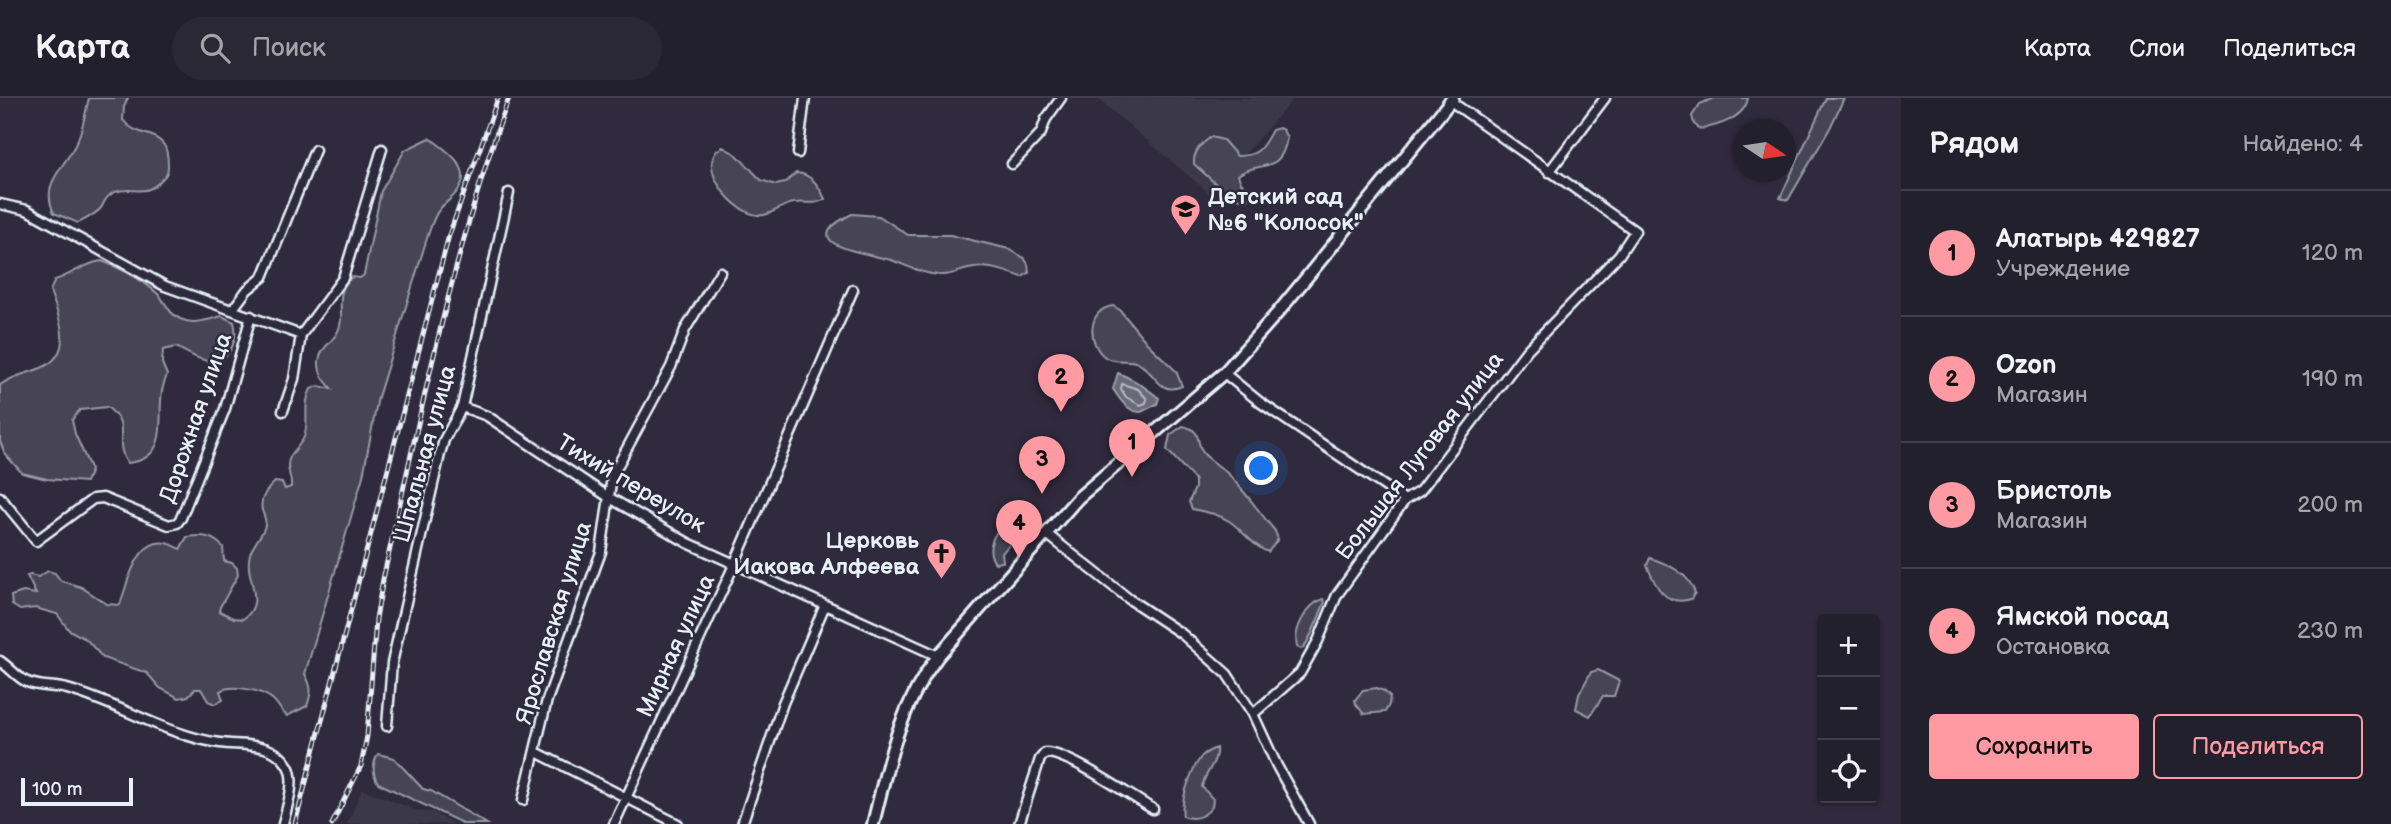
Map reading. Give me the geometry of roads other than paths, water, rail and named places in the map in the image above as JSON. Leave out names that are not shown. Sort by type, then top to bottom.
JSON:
[{"type":"main road","points":[[873,824],[900,723],[921,677],[1087,490],[1224,373],[1280,310],[1450,99]]},
{"type":"street","points":[[798,153],[805,98]]},
{"type":"street","points":[[1012,164],[1041,133],[1046,119],[1062,98]]},
{"type":"street","points":[[1450,99],[1549,172],[1605,98]]},
{"type":"street","name":"Дорожная улица","points":[[233,309],[247,290],[262,277],[315,149]]},
{"type":"street","points":[[283,411],[294,379],[301,335],[343,278],[382,149]]},
{"type":"street","name":"Большая Луговая улица","points":[[1253,714],[1300,673],[1318,642],[1338,595],[1405,500],[1420,491],[1527,350],[1619,255],[1635,231],[1549,172]]},
{"type":"street","name":"Шпальная улица","points":[[387,726],[392,663],[440,454],[444,440],[462,407],[509,193]]},
{"type":"street","points":[[0,204],[27,210],[165,286],[301,335]]},
{"type":"street","name":"Ярославская улица","points":[[523,800],[547,700],[601,552],[612,476],[671,367],[685,330],[720,272]]},
{"type":"street","name":"Мирная улица","points":[[614,824],[734,565],[853,290]]},
{"type":"street","name":"Дорожная улица","points":[[0,497],[36,541],[93,499],[103,498],[169,525],[177,523],[225,409],[251,316]]},
{"type":"street","points":[[1224,373],[1261,402],[1405,500]]},
{"type":"street","name":"Тихий переулок","points":[[462,407],[487,416],[610,498],[688,543],[938,656]]},
{"type":"street","points":[[1048,535],[1129,599],[1182,634],[1227,674],[1253,714],[1277,766],[1310,824]]},
{"type":"street","points":[[742,824],[783,703],[825,605]]},
{"type":"street","points":[[0,661],[32,684],[66,689],[196,738],[219,743],[256,745],[274,752],[288,766],[292,782],[283,824]]},
{"type":"street","points":[[536,752],[678,824]]},
{"type":"street","points":[[1019,824],[1040,759],[1045,753],[1054,753],[1091,772],[1153,809]]},
{"type":"water","points":[[1118,373],[1159,398],[1157,404],[1141,412],[1128,408],[1113,389]]},
{"type":"railway","points":[[295,824],[449,235],[498,98]]},
{"type":"railway","points":[[332,824],[361,766],[367,736],[376,619],[383,579],[454,276],[470,216],[509,98]]},
{"type":"place","name":"Детский сад №6 \"Колосок\"","points":[[1185,237]]},
{"type":"place","name":"Ozon","points":[[1061,412]]},
{"type":"place","name":"Алатырь 429827","points":[[1132,477]]},
{"type":"place","name":"Бристоль","points":[[1042,494]]},
{"type":"place","name":"Ямской посад","points":[[1019,558]]},
{"type":"place","name":"Церковь Иакова Алфеева","points":[[942,581]]}]
